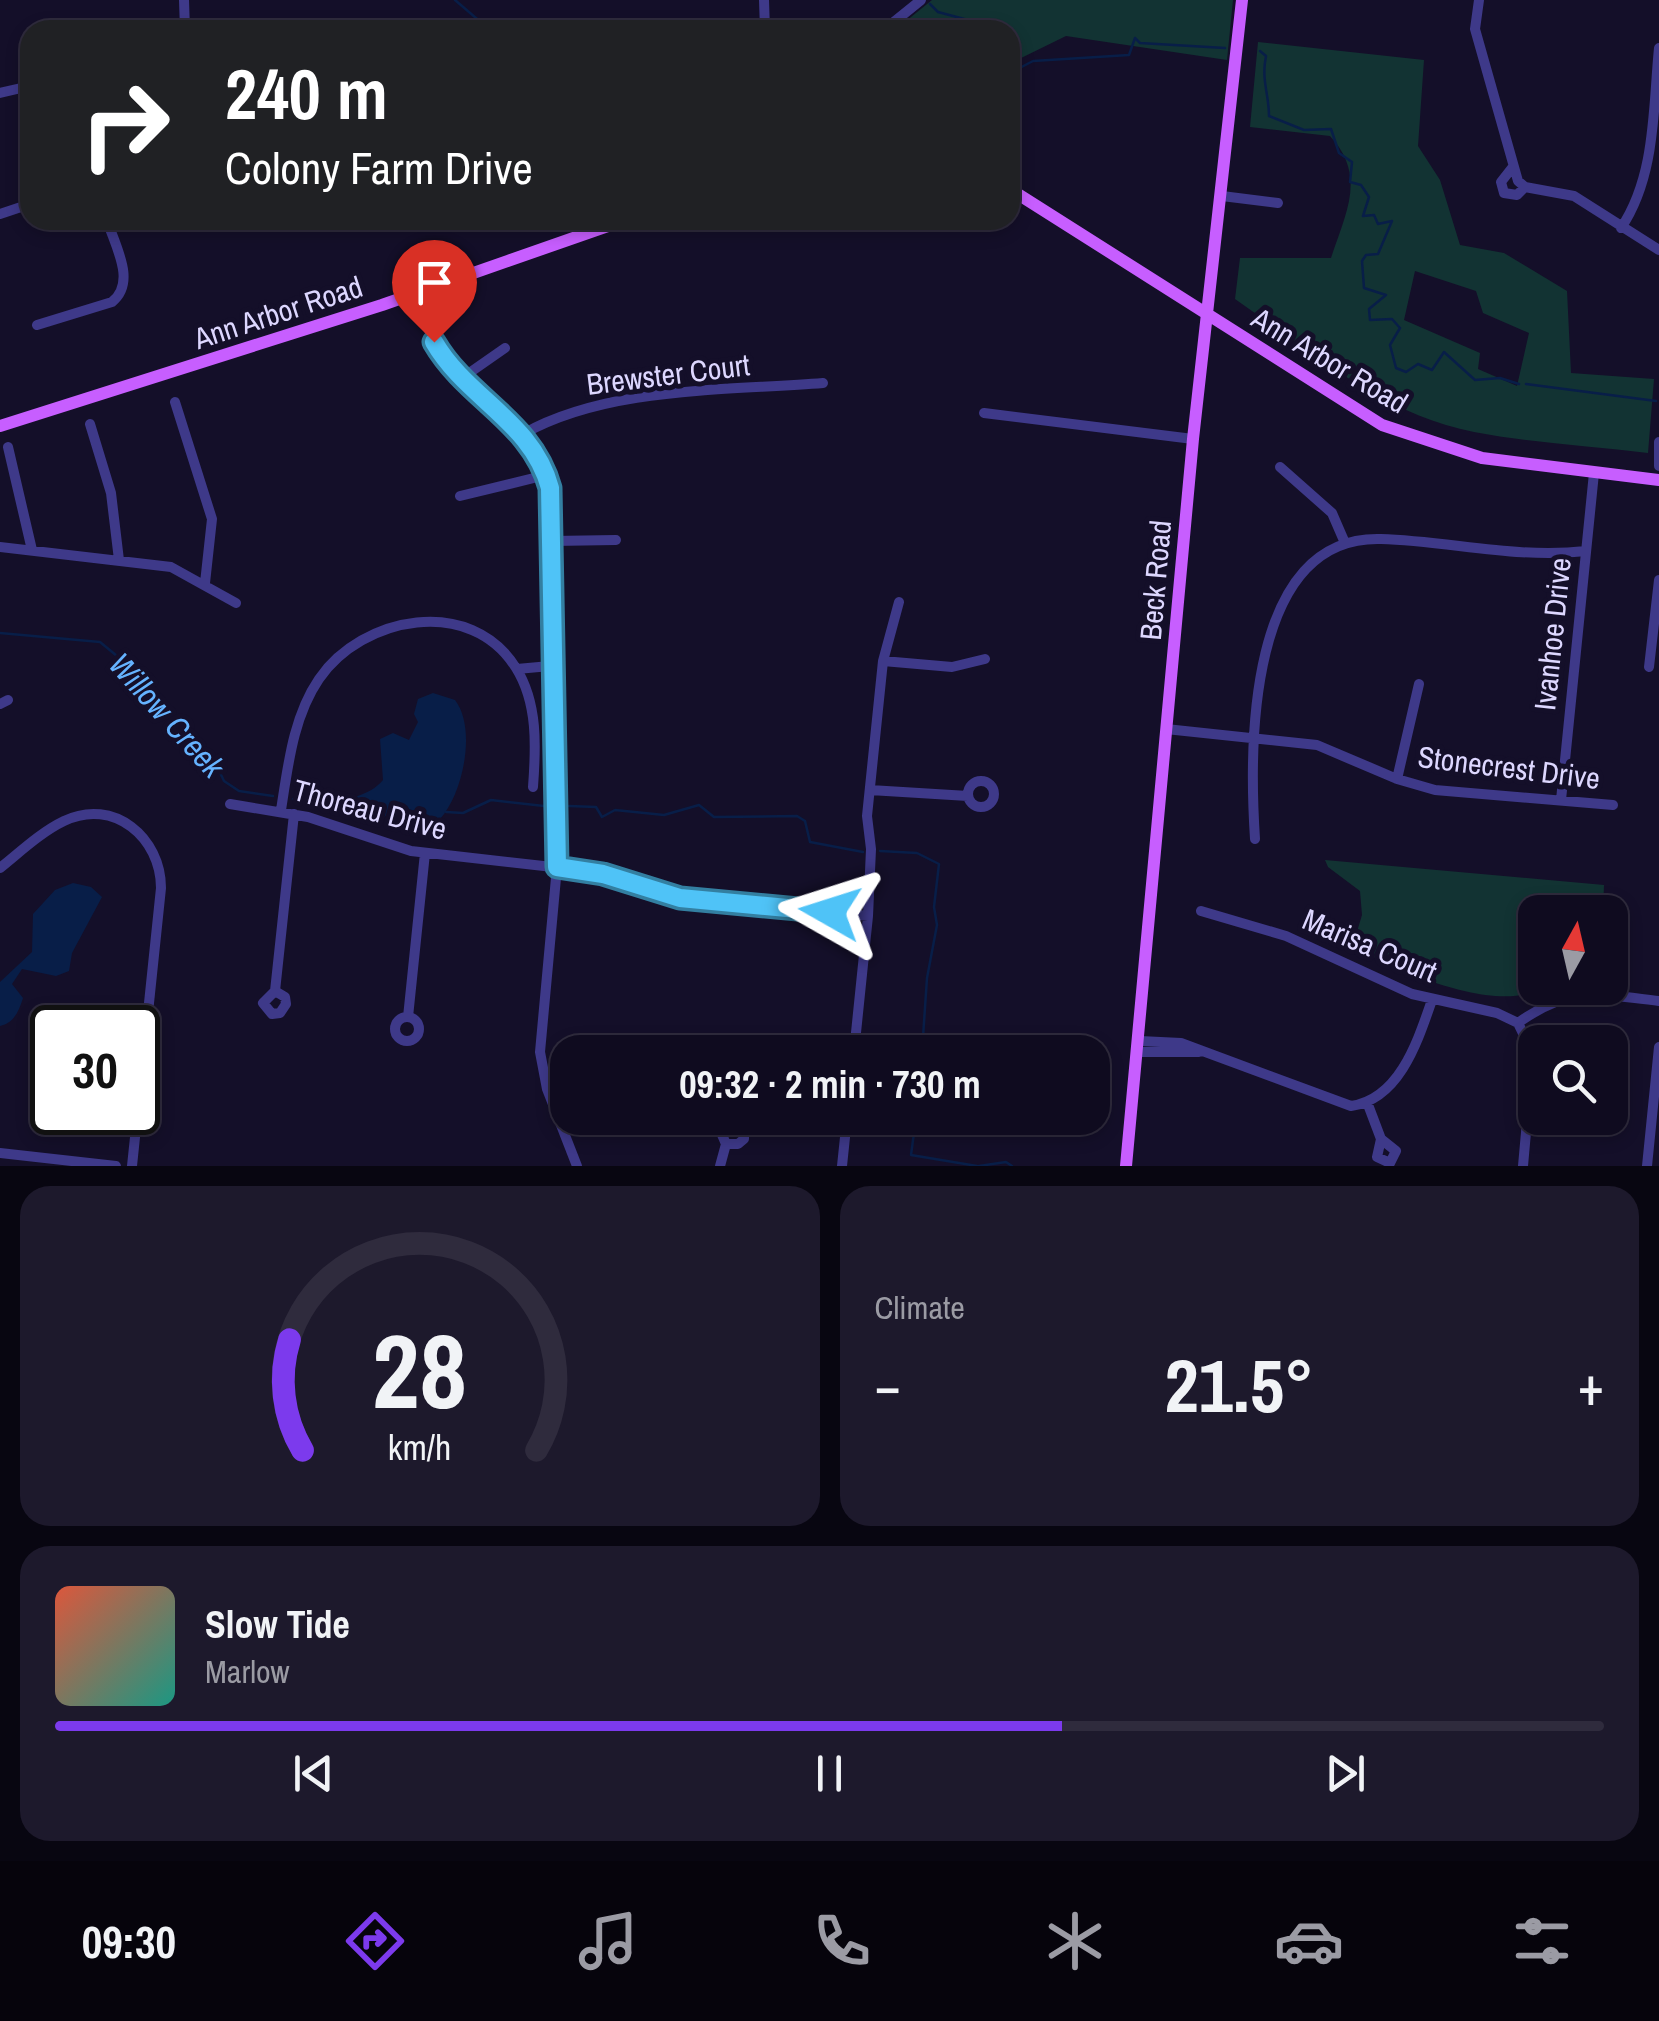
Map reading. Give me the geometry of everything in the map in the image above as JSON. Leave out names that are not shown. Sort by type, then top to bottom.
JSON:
[{"type":"main road","name":"Beck Road","points":[[1126,1166],[1193,439],[1210,315],[1242,0]]},
{"type":"main road","name":"Ann Arbor Road","points":[[1020,195],[1368,418],[1400,433],[1482,458],[1659,480]]},
{"type":"main road","name":"Ann Arbor Road","points":[[0,426],[416,293],[597,230]]},
{"type":"street","points":[[896,20],[921,0]]},
{"type":"street","points":[[1478,0],[1475,29],[1512,168],[1525,187],[1574,196],[1659,250]]},
{"type":"street","points":[[1621,228],[1637,201],[1647,170],[1659,48]]},
{"type":"street","points":[[1512,168],[1502,180],[1502,190],[1514,195],[1525,187]]},
{"type":"street","points":[[1222,196],[1278,203]]},
{"type":"street","points":[[37,325],[112,302],[122,294],[125,276],[110,230]]},
{"type":"street","points":[[416,293],[434,342],[462,378],[524,434],[546,475],[552,540],[550,666],[557,867],[540,1052],[547,1089],[577,1166]]},
{"type":"street","points":[[462,378],[505,348]]},
{"type":"street","name":"Brewster Court","points":[[524,434],[561,415],[603,403],[822,382]]},
{"type":"street","points":[[174,402],[212,519],[206,583]]},
{"type":"street","points":[[984,413],[1193,439]]},
{"type":"street","points":[[90,424],[111,493],[118,560]]},
{"type":"street","points":[[1659,442],[1659,466]]},
{"type":"street","points":[[8,447],[32,550]]},
{"type":"street","points":[[1280,468],[1332,512],[1345,543]]},
{"type":"street","name":"Ivanhoe Drive","points":[[1561,800],[1594,474]]},
{"type":"street","points":[[460,496],[546,475]]},
{"type":"street","points":[[1255,839],[1251,736],[1284,595],[1308,564],[1345,543],[1381,539],[1533,554],[1586,551]]},
{"type":"street","points":[[552,540],[616,540]]},
{"type":"street","points":[[0,548],[171,567],[206,583],[236,604]]},
{"type":"street","points":[[1649,667],[1659,580]]},
{"type":"street","points":[[856,1035],[868,916],[870,790],[884,660],[899,602]]},
{"type":"street","points":[[281,810],[293,740],[310,695],[326,669],[350,648],[400,624],[438,620],[481,637],[517,669],[534,727],[533,787]]},
{"type":"street","points":[[884,660],[952,667],[984,660]]},
{"type":"street","points":[[517,669],[550,666]]},
{"type":"street","points":[[1397,779],[1419,684]]},
{"type":"street","name":"Stonecrest Drive","points":[[1166,729],[1251,736],[1334,750],[1397,779],[1450,792],[1614,805]]},
{"type":"street","points":[[870,790],[968,796]]},
{"type":"street","name":"Thoreau Drive","points":[[230,804],[281,810],[425,853],[603,874],[680,898],[868,916]]},
{"type":"street","points":[[0,868],[53,827],[85,814],[126,822],[142,834],[156,856],[161,888],[132,1166]]},
{"type":"street","points":[[275,991],[294,814]]},
{"type":"street","points":[[408,1017],[425,853]]},
{"type":"street","name":"Marisa Court","points":[[1201,911],[1272,930],[1372,979],[1432,1000],[1498,1013],[1518,1024]]},
{"type":"street","points":[[1523,1166],[1533,1054],[1518,1024],[1550,1002],[1578,994],[1659,1001]]},
{"type":"street","points":[[1139,1047],[1205,1052],[1351,1106],[1367,1102],[1406,1062],[1432,1000]]},
{"type":"street","points":[[1647,1166],[1659,1046]]},
{"type":"street","points":[[1367,1102],[1381,1139]]},
{"type":"street","points":[[842,1166],[845,1135]]},
{"type":"street","points":[[720,1166],[726,1144]]},
{"type":"street","points":[[0,1153],[116,1166]]},
{"type":"green space","points":[[932,0],[1233,0],[1227,60],[1066,36],[1020,59],[1020,20],[907,20]]},
{"type":"green space","points":[[1258,42],[1424,60],[1418,146],[1440,180],[1460,245],[1504,253],[1567,291],[1571,373],[1654,379],[1648,453],[1517,439],[1441,423],[1378,396],[1348,378],[1235,299],[1240,258],[1331,258],[1350,195],[1348,165],[1330,136],[1250,127]],"holes":[[[1415,271],[1476,291],[1483,313],[1529,333],[1517,386],[1478,369],[1480,353],[1404,320]]]},
{"type":"green space","points":[[1325,860],[1604,885],[1604,895],[1518,895],[1518,995],[1499,996],[1473,993],[1418,977],[1353,945],[1362,915],[1360,891],[1328,867]]},
{"type":"water","points":[[433,693],[455,700],[462,712],[466,743],[461,778],[440,819],[402,807],[382,818],[330,809],[371,790],[383,780],[380,739],[393,733],[409,740],[418,722],[414,714],[418,699]]},
{"type":"water","points":[[73,883],[91,887],[102,897],[72,953],[69,971],[56,976],[22,969],[12,984],[23,998],[20,1007],[12,1019],[0,1026],[0,982],[32,952],[33,914],[55,890]]},
{"type":"waterway","points":[[455,0],[478,20]]},
{"type":"waterway","points":[[930,4],[938,12],[968,20]]},
{"type":"waterway","points":[[1020,68],[1033,61],[1129,55],[1135,38],[1140,43],[1225,48]]},
{"type":"waterway","points":[[1260,51],[1266,56],[1269,116],[1304,130],[1331,129],[1339,153],[1352,162],[1350,182],[1361,185],[1369,197],[1363,216],[1374,215],[1378,224],[1392,221],[1378,254],[1366,255],[1362,261],[1364,288],[1386,295],[1369,309],[1370,320],[1392,319],[1400,328],[1390,345],[1396,368],[1406,372],[1418,364],[1432,370],[1444,352],[1475,380],[1500,378],[1519,384]]},
{"type":"waterway","points":[[1526,384],[1656,401]]},
{"type":"waterway","name":"Willow Creek","points":[[0,633],[100,642],[140,675],[215,762],[224,781],[239,791],[273,796]]},
{"type":"waterway","name":"Willow Creek","points":[[293,799],[330,809]]},
{"type":"waterway","name":"Willow Creek","points":[[446,812],[463,813],[491,800],[544,806]]},
{"type":"waterway","name":"Willow Creek","points":[[569,806],[596,807],[602,817],[615,810],[664,815],[699,805],[714,817],[797,816],[805,821],[810,842],[863,852]]},
{"type":"waterway","name":"Willow Creek","points":[[880,851],[917,853],[939,864],[934,907],[937,925],[927,978],[923,1035]]},
{"type":"waterway","name":"Willow Creek","points":[[914,1135],[911,1155],[977,1166]]},
{"type":"waterway","name":"Willow Creek","points":[[979,1166],[1006,1162],[1012,1166]]},
{"type":"route","points":[[434,342],[462,378],[524,434],[537,453],[550,488],[550,666],[557,867],[603,874],[680,898],[830,912]]}]
